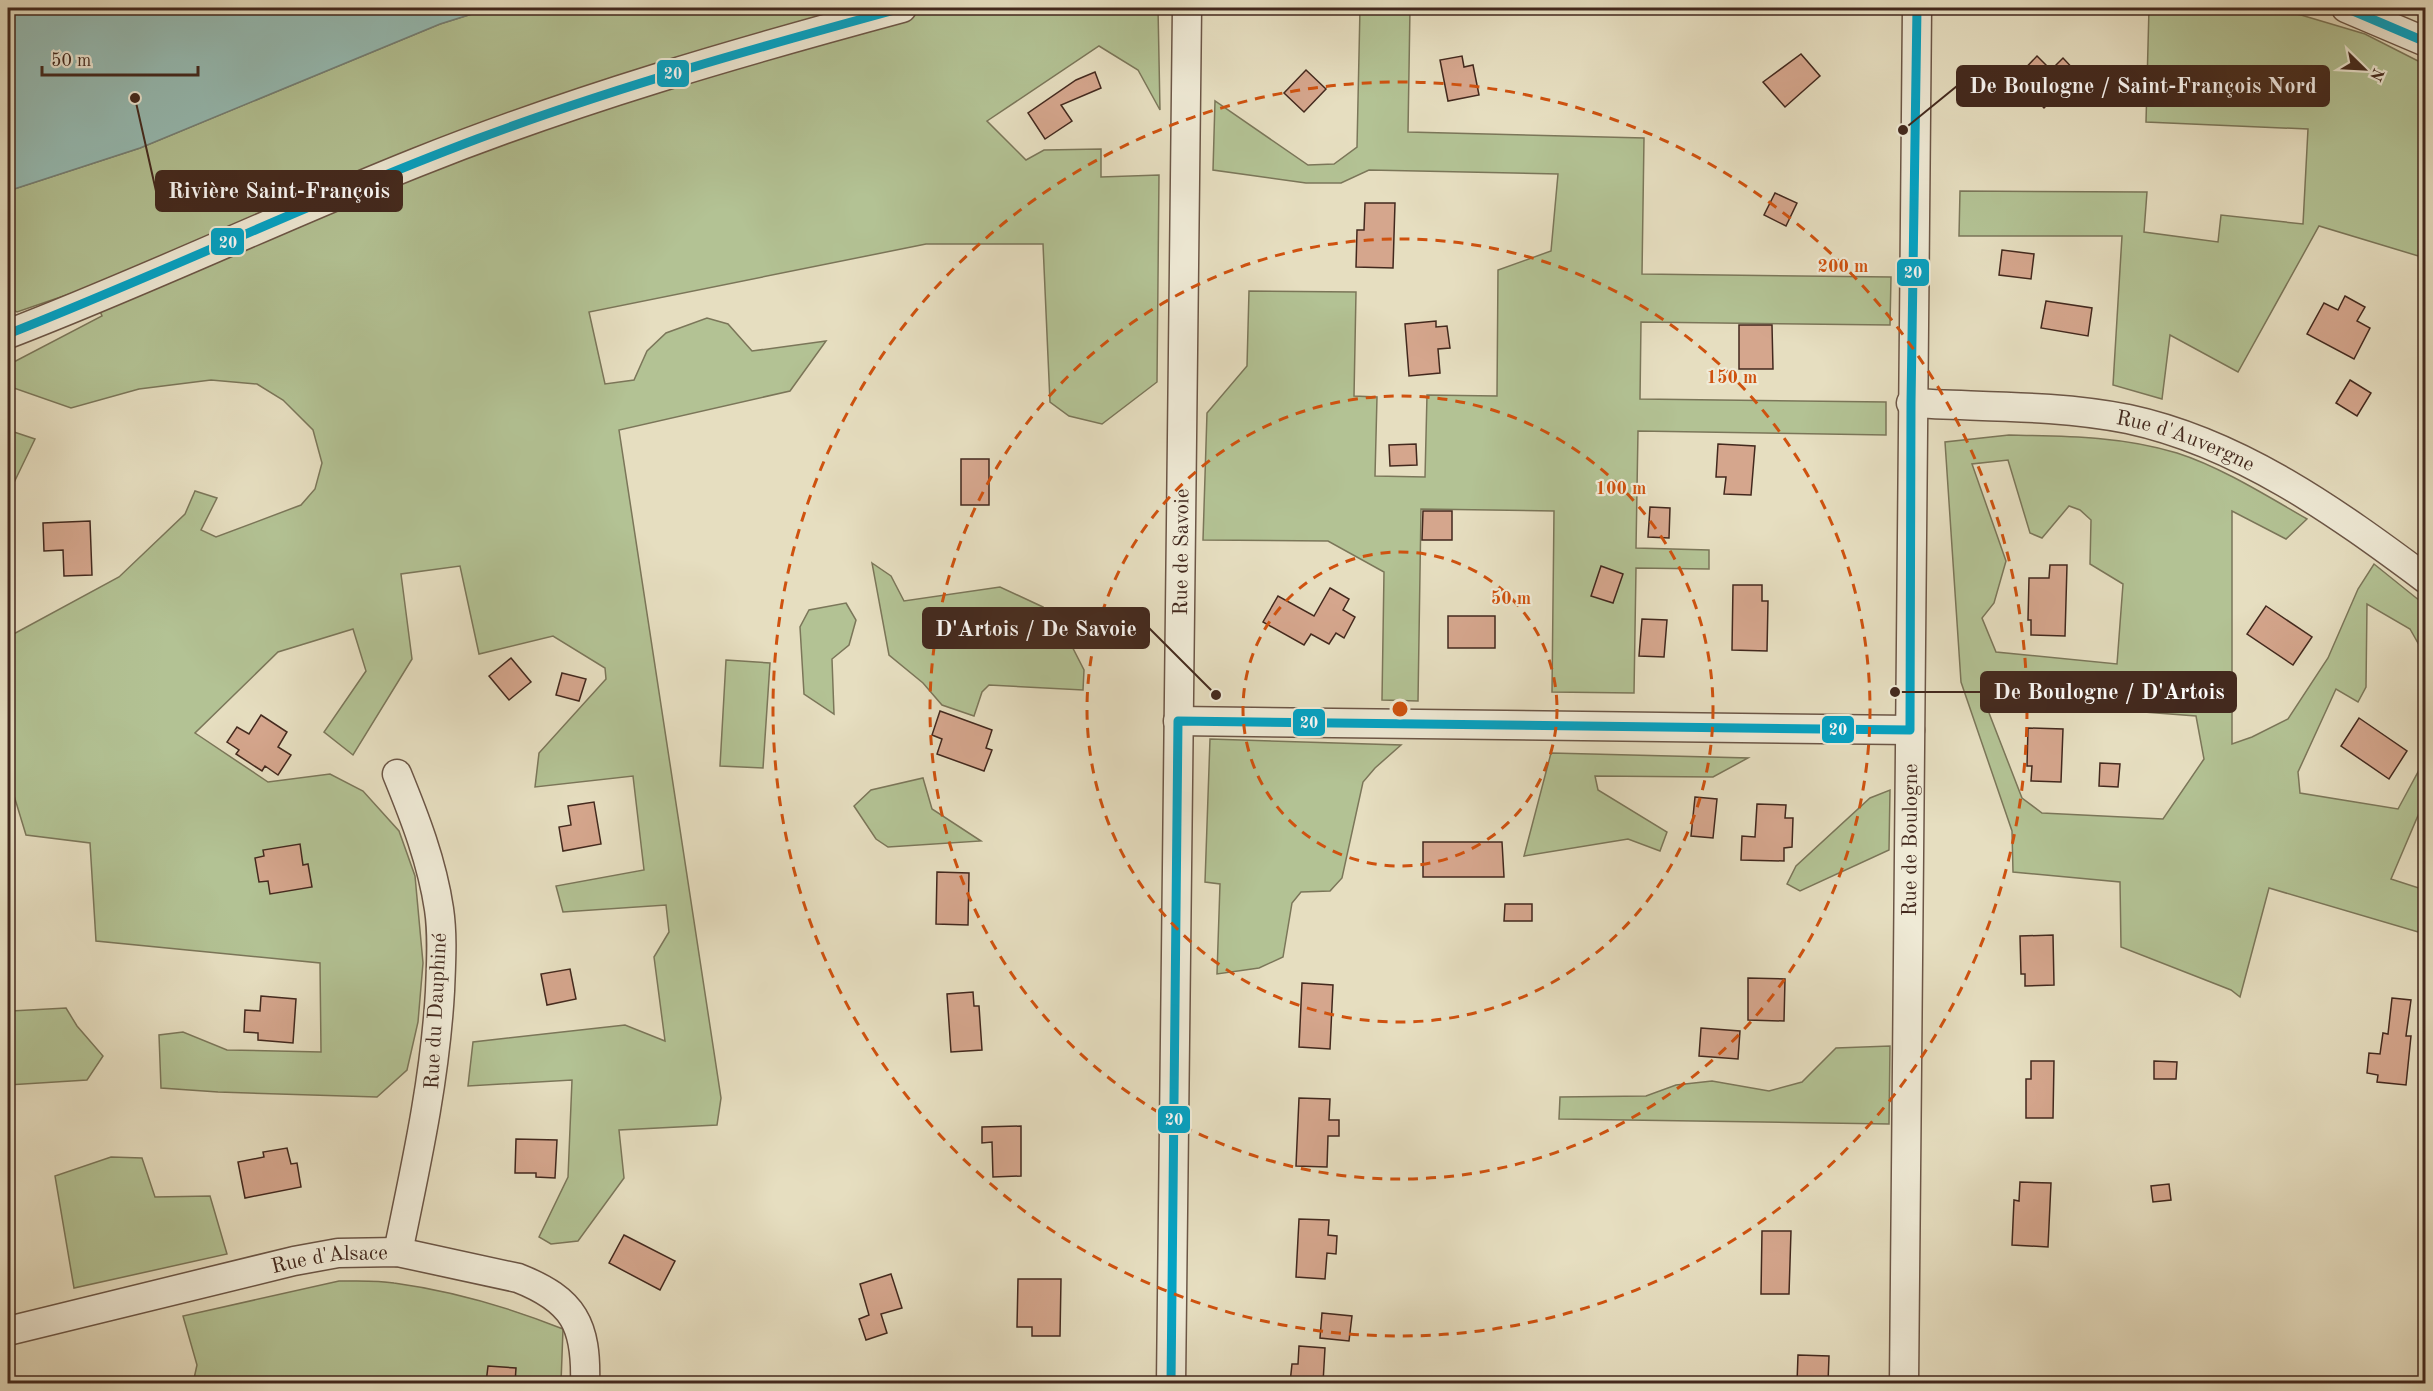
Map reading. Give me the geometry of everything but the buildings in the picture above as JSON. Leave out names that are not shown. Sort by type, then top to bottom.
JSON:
[{"type":"street","points":[[8,334],[420,161],[541,116],[698,65],[902,8]]},
{"type":"street","name":"Rue de Savoie","points":[[1171,1383],[1187,8]]},
{"type":"street","name":"Rue de Boulogne","points":[[1904,1383],[1911,403],[1917,8]]},
{"type":"street","points":[[2346,8],[2426,42]]},
{"type":"street","name":"Rue d'Auvergne","points":[[1911,403],[2085,412],[2127,419],[2185,435],[2272,476],[2319,504],[2426,579]]},
{"type":"street","points":[[1178,721],[1910,730]]},
{"type":"street","name":"Rue du Dauphiné","points":[[397,774],[434,878],[440,912],[441,955],[434,1067],[428,1111],[398,1252]]},
{"type":"street","name":"Rue d'Alsace","points":[[8,1331],[294,1261],[338,1253],[398,1252],[518,1278],[535,1285],[555,1298],[568,1310],[584,1339],[585,1383]]},
{"type":"green space","points":[[491,8],[1158,8],[1160,110],[1138,70],[1099,46],[987,121],[1026,160],[1044,150],[1101,149],[1101,177],[1159,175],[1157,382],[1102,424],[1069,416],[1050,402],[1043,244],[926,244],[589,312],[605,384],[634,380],[647,351],[666,333],[707,318],[728,324],[752,351],[826,341],[790,391],[619,430],[721,1098],[717,1125],[619,1130],[624,1178],[578,1241],[551,1244],[539,1237],[568,1177],[572,1080],[468,1086],[473,1042],[625,1025],[665,1041],[654,957],[669,932],[666,905],[563,912],[556,886],[644,870],[633,776],[535,787],[539,753],[606,679],[605,668],[553,636],[479,654],[460,566],[401,574],[412,659],[353,755],[324,732],[366,671],[353,629],[278,652],[195,733],[268,782],[330,774],[363,791],[399,831],[415,876],[423,963],[418,1022],[407,1070],[377,1097],[161,1088],[159,1035],[183,1032],[227,1050],[321,1052],[320,963],[96,941],[90,843],[26,835],[8,776],[8,637],[119,577],[185,514],[195,491],[217,498],[201,530],[216,537],[301,505],[315,489],[322,463],[313,430],[283,400],[257,384],[211,380],[139,389],[71,408],[8,386],[8,365],[102,316],[90,287],[17,312],[8,306],[8,191],[140,148],[440,24]]},
{"type":"green space","points":[[1360,8],[1410,8],[1408,132],[1644,138],[1642,274],[1891,277],[1890,325],[1641,322],[1640,399],[1886,402],[1886,435],[1638,431],[1636,548],[1709,550],[1709,569],[1636,568],[1634,693],[1552,692],[1554,511],[1421,509],[1418,701],[1382,700],[1384,572],[1328,541],[1203,540],[1207,413],[1247,366],[1249,291],[1356,292],[1354,396],[1377,397],[1375,476],[1425,477],[1427,395],[1497,396],[1498,270],[1551,251],[1558,174],[1369,170],[1341,183],[1306,183],[1213,170],[1215,101],[1308,165],[1334,164],[1357,147]]},
{"type":"green space","points":[[2149,8],[2267,8],[2301,15],[2365,34],[2426,65],[2425,258],[2319,226],[2238,372],[2170,335],[2162,399],[2113,385],[2122,236],[1959,236],[1960,191],[2147,192],[2144,232],[2218,242],[2221,215],[2303,224],[2308,129],[2146,122]]},
{"type":"green space","points":[[8,430],[35,439],[8,495]]},
{"type":"green space","points":[[2009,435],[2093,438],[2156,447],[2210,466],[2307,519],[2286,539],[2232,511],[2232,744],[2288,719],[2328,658],[2358,589],[2374,564],[2425,605],[2425,687],[2423,652],[2410,629],[2367,604],[2366,687],[2358,702],[2336,689],[2298,772],[2300,793],[2398,809],[2425,759],[2425,799],[2391,879],[2425,890],[2425,934],[2269,888],[2240,997],[2231,990],[2121,947],[2120,882],[2013,872],[2012,831],[1961,682],[1945,442]],"holes":[[[2008,460],[2030,533],[2042,538],[2069,506],[2080,510],[2091,520],[2090,564],[2123,584],[2117,664],[1996,652],[1982,618],[1994,603],[2006,561],[1972,464]],[[1984,700],[2196,716],[2204,759],[2163,819],[2042,813],[2022,798]]]},
{"type":"green space","points":[[872,563],[891,576],[904,601],[1000,587],[1043,607],[1060,623],[1084,670],[1083,690],[989,685],[982,692],[974,716],[942,705],[923,683],[889,655]]},
{"type":"green space","points":[[846,603],[856,620],[849,645],[832,659],[834,714],[804,694],[800,627],[809,610]]},
{"type":"green space","points":[[726,660],[770,663],[763,768],[720,766]]},
{"type":"green space","points":[[1210,739],[1401,745],[1363,782],[1342,878],[1330,891],[1301,892],[1292,903],[1283,957],[1259,968],[1217,974],[1220,884],[1205,882]]},
{"type":"green space","points":[[1551,753],[1748,758],[1713,777],[1595,776],[1598,790],[1667,832],[1660,851],[1628,839],[1524,856]]},
{"type":"green space","points":[[923,778],[932,809],[981,841],[888,847],[876,839],[854,806],[871,790]]},
{"type":"green space","points":[[1890,790],[1889,850],[1800,891],[1787,884],[1796,866],[1870,798]]},
{"type":"green space","points":[[66,1008],[77,1026],[103,1056],[87,1080],[8,1085],[8,1009],[11,1011]]},
{"type":"green space","points":[[1890,1046],[1889,1124],[1559,1119],[1560,1097],[1646,1096],[1676,1085],[1712,1081],[1769,1091],[1802,1082],[1836,1048]]},
{"type":"green space","points":[[111,1157],[142,1158],[155,1197],[210,1196],[227,1254],[74,1288],[55,1176]]},
{"type":"green space","points":[[339,1281],[387,1282],[438,1290],[501,1307],[563,1329],[561,1383],[193,1383],[197,1365],[183,1316]]},
{"type":"water","points":[[8,8],[491,8],[440,24],[140,148],[8,191]]},
{"type":"transit line","name":"20","points":[[8,334],[359,186],[529,120],[741,53],[902,8]]},
{"type":"transit line","name":"20","points":[[1171,1384],[1178,721],[1910,730],[1911,403],[1917,8]]},
{"type":"transit line","name":"20","points":[[2346,8],[2426,42]]},
{"type":"place","name":"Rivière Saint-François","points":[[135,98]]},
{"type":"place","name":"De Boulogne / Saint-François Nord","points":[[1903,130]]},
{"type":"place","name":"De Boulogne / D'Artois","points":[[1895,692]]},
{"type":"place","name":"D'Artois / De Savoie","points":[[1216,695]]}]
